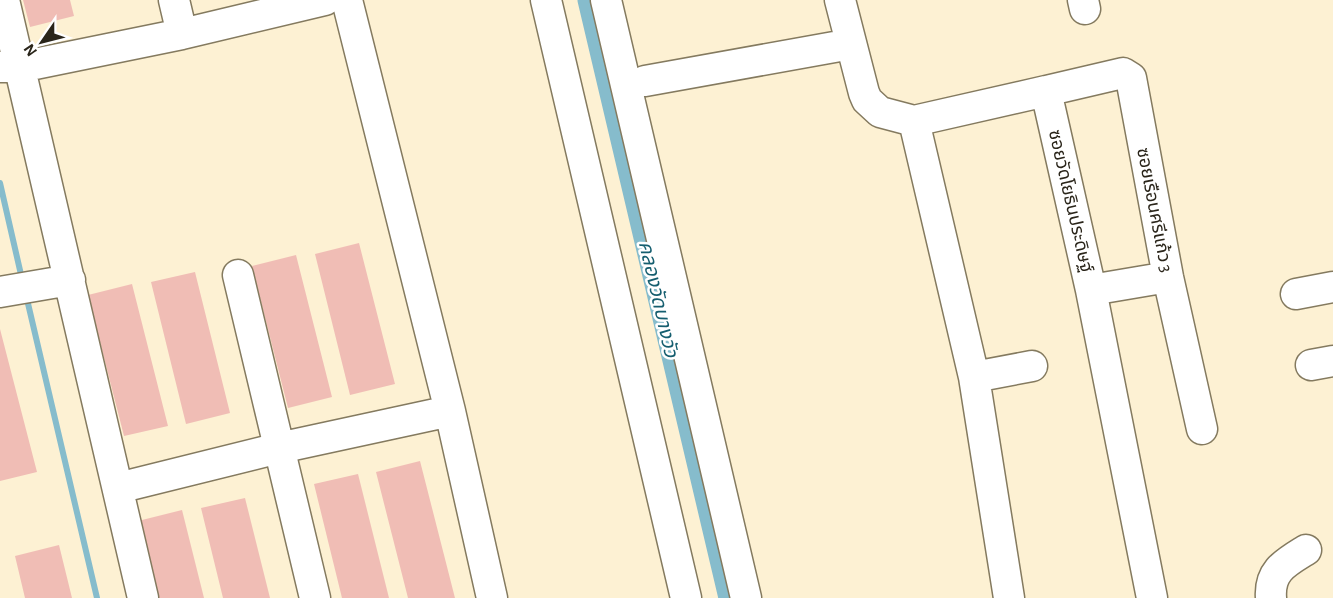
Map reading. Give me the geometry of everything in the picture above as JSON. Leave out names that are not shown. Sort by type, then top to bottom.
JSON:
[{"type":"street","points":[[4,0],[10,67],[70,280],[143,598]]},
{"type":"street","points":[[174,0],[182,34]]},
{"type":"street","points":[[10,67],[182,34],[325,0]]},
{"type":"street","points":[[346,0],[450,411],[492,598]]},
{"type":"street","points":[[546,0],[686,598]]},
{"type":"street","points":[[606,0],[746,598]]},
{"type":"street","points":[[840,0],[867,100],[880,112],[914,121],[1046,91]]},
{"type":"street","points":[[645,81],[851,44]]},
{"type":"street","name":"ซอยเรือนศรีแก้ว 3","points":[[1046,91],[1123,73],[1129,75],[1168,277],[1202,429]]},
{"type":"street","name":"ซอยวัดโยธินประดิษฐ์","points":[[1046,91],[1091,290],[1152,598]]},
{"type":"street","points":[[914,121],[974,377],[1009,598]]},
{"type":"street","points":[[238,275],[315,598]]},
{"type":"street","points":[[1091,290],[1168,277]]},
{"type":"street","points":[[0,292],[70,280]]},
{"type":"street","points":[[1296,294],[1333,286]]},
{"type":"street","points":[[974,377],[1032,366]]},
{"type":"street","points":[[118,488],[279,448],[450,411]]},
{"type":"street","points":[[1271,598],[1270,585],[1280,566],[1306,550]]},
{"type":"building","points":[[23,0],[70,0],[74,16],[30,27]]},
{"type":"building","points":[[359,243],[395,384],[350,395],[315,254]]},
{"type":"building","points":[[296,255],[332,397],[288,408],[252,266]]},
{"type":"building","points":[[195,272],[230,413],[186,424],[151,282]]},
{"type":"building","points":[[132,284],[168,426],[124,436],[88,295]]},
{"type":"building","points":[[0,329],[37,472],[0,481]]},
{"type":"building","points":[[420,461],[455,598],[408,598],[376,472]]},
{"type":"building","points":[[358,474],[389,598],[342,598],[314,484]]},
{"type":"building","points":[[245,498],[270,598],[223,598],[201,508]]},
{"type":"building","points":[[182,510],[204,598],[158,598],[138,521]]},
{"type":"building","points":[[59,545],[72,598],[25,598],[15,556]]},
{"type":"waterway","name":"คลองวัดบางวัว","points":[[588,0],[729,598]]},
{"type":"waterway","points":[[0,183],[22,279]]},
{"type":"waterway","points":[[26,295],[97,598]]}]
